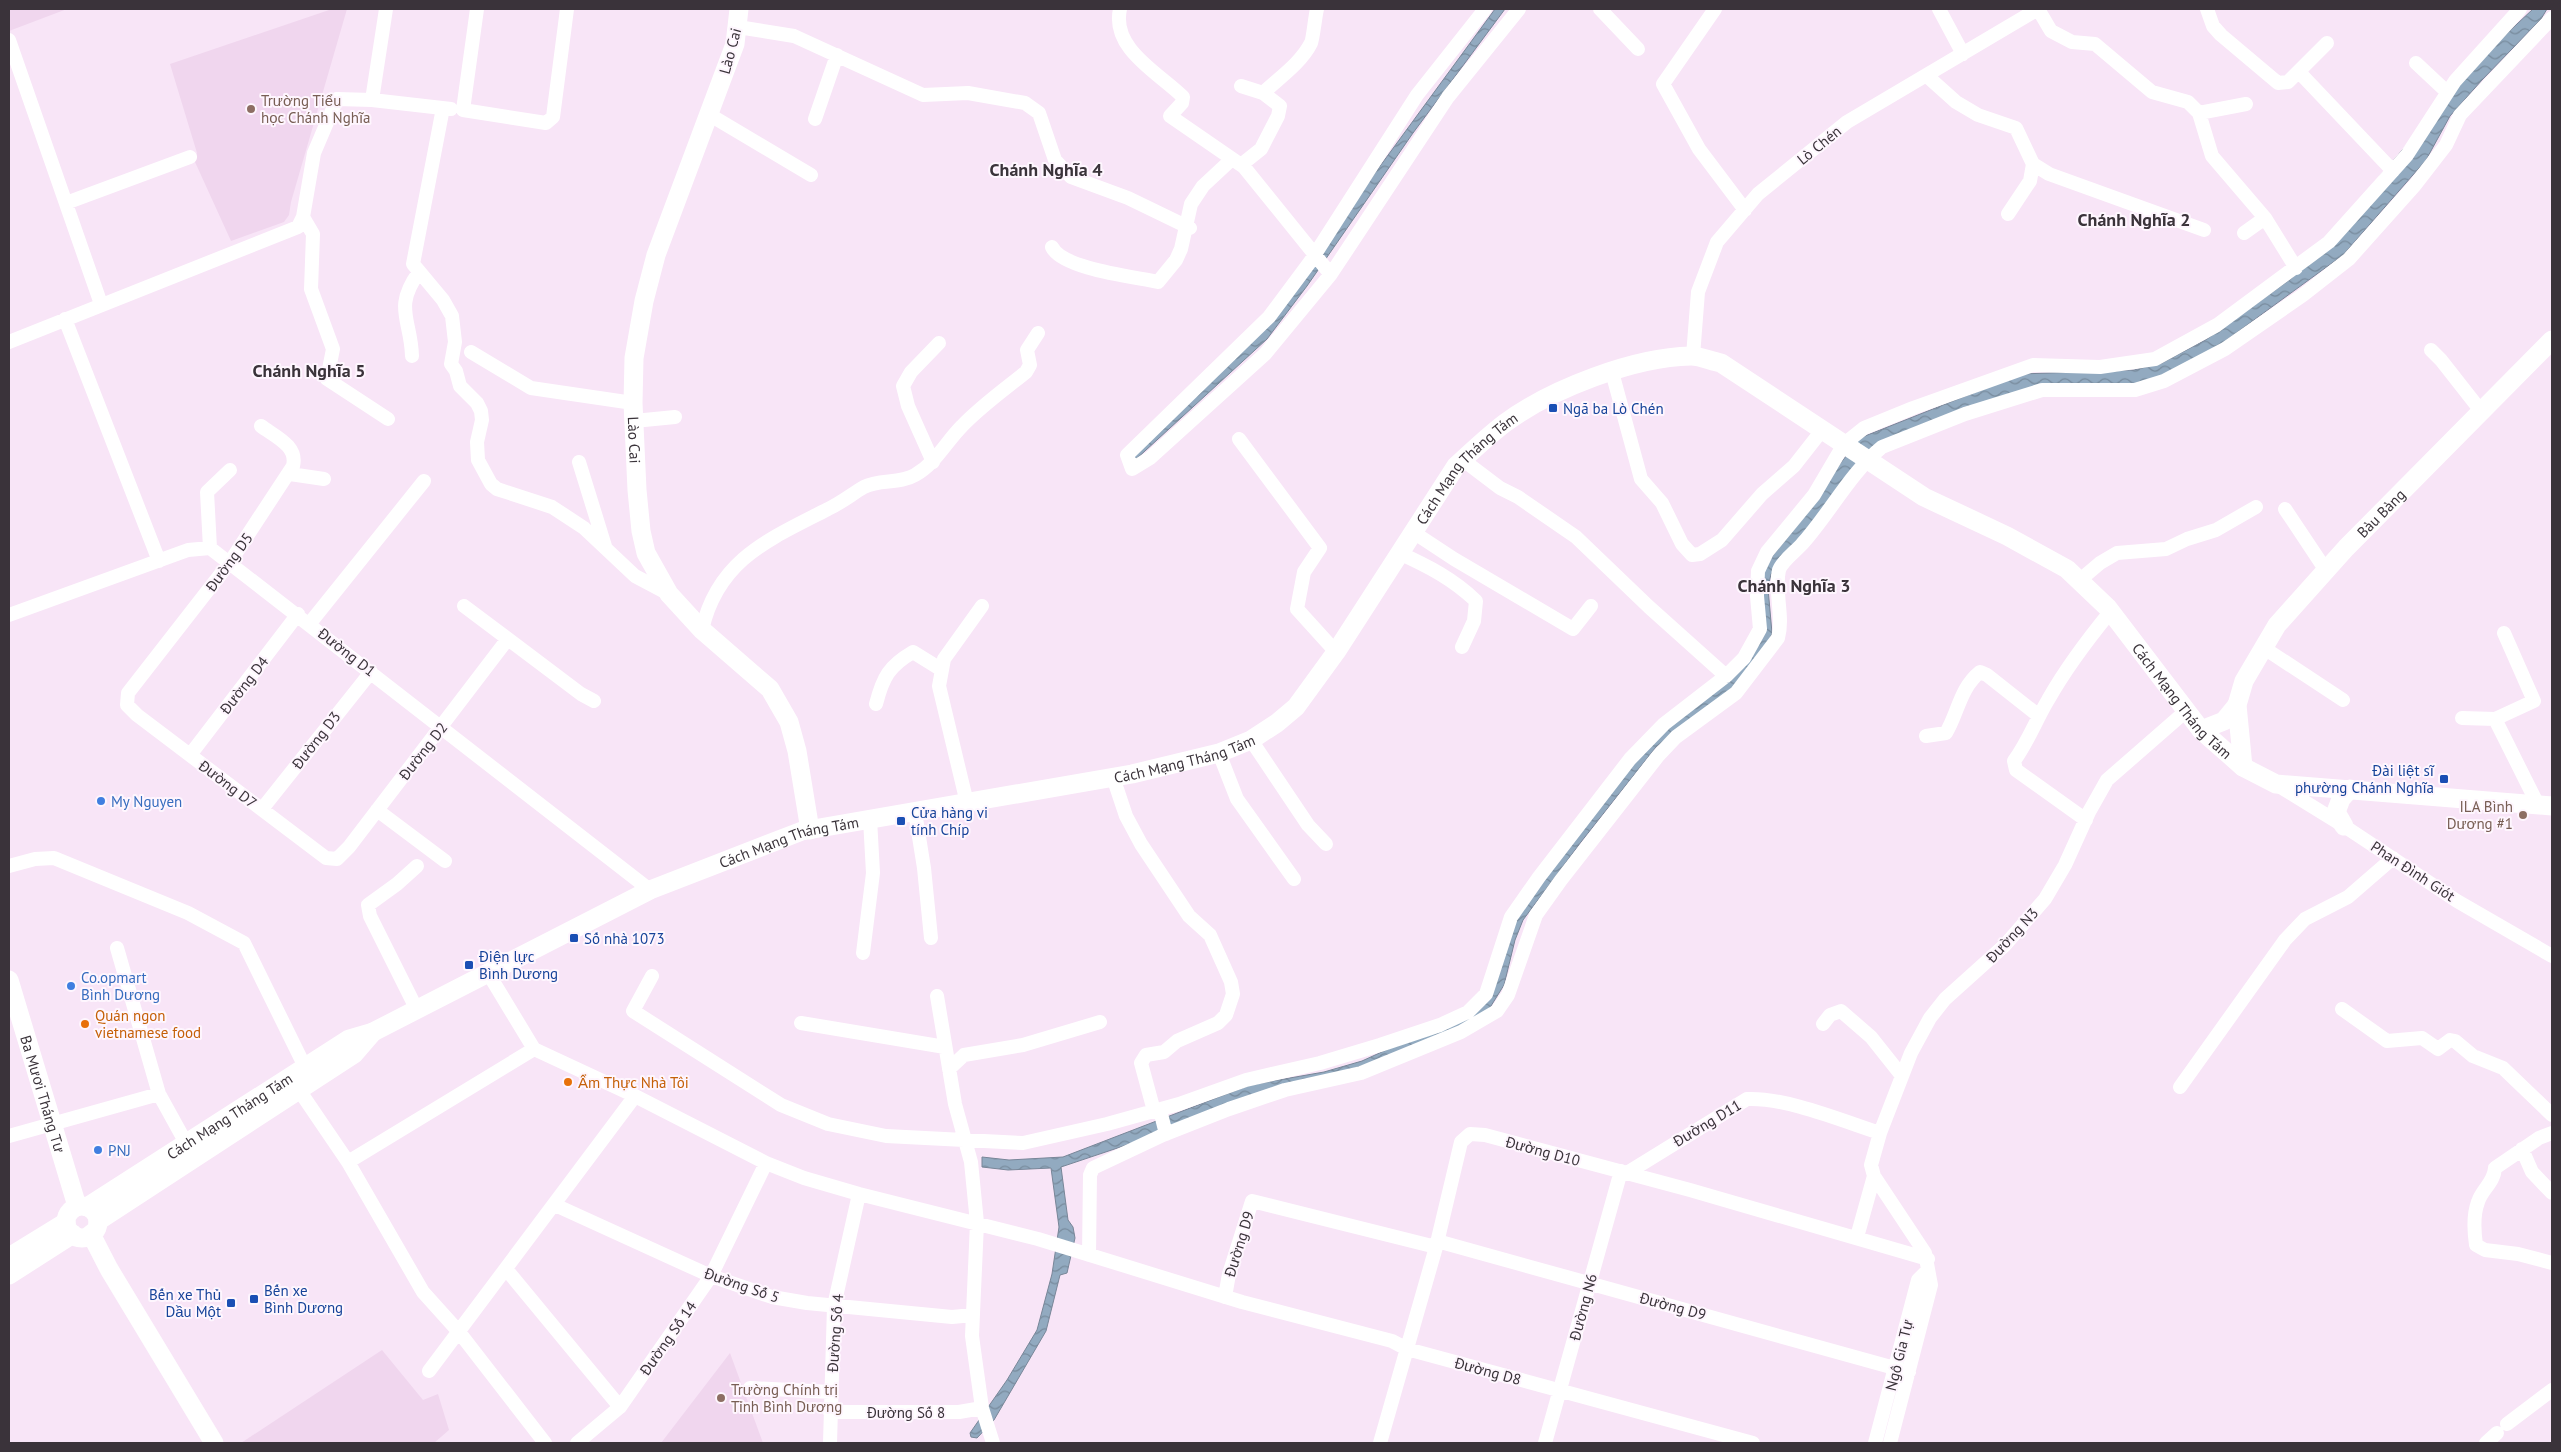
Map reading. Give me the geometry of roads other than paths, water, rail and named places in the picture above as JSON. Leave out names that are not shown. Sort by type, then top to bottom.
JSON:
[{"type":"main road","name":"Lào Cai","points":[[738,18],[735,44],[654,264],[638,329],[633,412],[641,531],[646,553],[668,594],[702,630],[770,689],[789,722],[797,751],[810,830]]},
{"type":"main road","name":"Bàu Bàng","points":[[2237,705],[2244,681],[2276,625],[2325,569],[2552,340]]},
{"type":"main road","name":"Cách Mạng Tháng Tám","points":[[9,1275],[186,1143],[349,1039],[373,1032],[650,890],[725,859],[810,830],[1174,765],[1219,752],[1250,740],[1278,723],[1296,708],[1336,652],[1413,532],[1463,460],[1507,422],[1565,390],[1612,372],[1658,360],[1693,356],[1721,363],[1924,497],[2052,559],[2080,580],[2111,611],[2201,730],[2243,767],[2276,784],[2545,805]]},
{"type":"main road","points":[[2201,730],[2224,721],[2237,705]]},
{"type":"main road","points":[[2237,705],[2243,767]]},
{"type":"main road","points":[[2344,826],[2336,812],[2341,799],[2350,789]]},
{"type":"main road","name":"Ba Mươi Tháng Tư","points":[[9,980],[82,1221],[214,1443]]},
{"type":"main road","name":"Cách Mạng Tháng Tám","points":[[9,1257],[82,1221],[299,1090],[354,1054],[373,1032]]},
{"type":"street","points":[[372,100],[386,9]]},
{"type":"street","points":[[463,110],[477,9]]},
{"type":"street","points":[[9,342],[298,227],[303,217],[314,153],[337,99],[372,100],[463,110],[546,123],[553,117],[567,9]]},
{"type":"street","points":[[1120,9],[1118,26],[1127,44],[1160,79],[1183,97],[1182,103],[1170,116],[1236,162],[1328,271]]},
{"type":"street","points":[[1263,93],[1298,60],[1312,41],[1312,25],[1317,9]]},
{"type":"street","points":[[1485,9],[1417,95],[1315,255],[1269,317],[1127,455],[1132,469],[1150,458],[1265,354],[1331,274],[1448,97],[1518,9]]},
{"type":"street","points":[[1600,9],[1638,49]]},
{"type":"street","points":[[1715,9],[1663,84],[1699,149],[1745,210]]},
{"type":"street","points":[[1938,9],[1962,54]]},
{"type":"street","points":[[2038,9],[2051,31],[2072,42],[2095,44],[2152,92],[2188,102],[2199,114],[2212,156],[2265,218],[2296,268]]},
{"type":"street","name":"Lò Chén","points":[[1693,356],[1698,292],[1717,242],[1758,194],[1847,122],[2038,9]]},
{"type":"street","points":[[2207,9],[2213,26],[2221,35],[2278,83],[2288,82],[2327,43]]},
{"type":"street","points":[[652,976],[633,1011],[781,1105],[828,1124],[886,1136],[966,1141],[1023,1143],[1108,1124],[1157,1110],[1246,1080],[1320,1063],[1388,1042],[1440,1025],[1468,1012],[1486,994],[1511,917],[1539,877],[1630,759],[1664,724],[1726,676],[1744,658],[1760,629],[1756,596],[1758,571],[1767,552],[1814,495],[1846,445],[1872,425],[1976,384],[2033,365],[2092,367],[2128,364],[2155,358],[2217,325],[2329,242],[2407,155],[2447,92],[2520,9]]},
{"type":"street","points":[[738,18],[794,36],[923,95],[968,93],[1024,103],[1039,113],[1055,160],[1071,177],[1128,198],[1188,227]]},
{"type":"street","points":[[1084,1253],[1090,1175],[1093,1168],[1166,1134],[1286,1090],[1361,1073],[1461,1032],[1497,1011],[1508,995],[1526,949],[1536,915],[1541,908],[1658,756],[1676,737],[1736,693],[1776,641],[1780,628],[1778,578],[1780,567],[1811,534],[1867,458],[1882,447],[1996,403],[2042,390],[2134,390],[2164,381],[2232,344],[2349,258],[2415,185],[2446,145],[2460,115],[2552,18]]},
{"type":"street","points":[[9,40],[101,304]]},
{"type":"street","points":[[815,119],[837,55]]},
{"type":"street","points":[[2416,63],[2447,92]]},
{"type":"street","points":[[2299,72],[2393,171]]},
{"type":"street","points":[[1927,76],[1956,102],[1978,115],[2016,128],[2033,164],[2049,174],[2204,230]]},
{"type":"street","points":[[1052,247],[1059,256],[1097,270],[1158,282],[1178,254],[1188,227],[1191,204],[1203,186],[1236,162],[1259,152],[1278,116],[1280,106],[1263,93],[1241,86]]},
{"type":"street","points":[[2199,114],[2246,104]]},
{"type":"street","points":[[443,108],[413,264],[443,300],[452,316],[455,342],[451,364],[456,370],[460,386],[477,403],[481,412],[478,460],[491,484],[496,489],[552,507],[584,528],[635,576],[668,594]]},
{"type":"street","points":[[710,115],[811,175]]},
{"type":"street","points":[[66,203],[190,157]]},
{"type":"street","points":[[2008,214],[2030,181],[2033,164]]},
{"type":"street","points":[[303,217],[313,234],[311,289],[333,348],[327,379],[388,419]]},
{"type":"street","points":[[2244,233],[2265,218]]},
{"type":"street","points":[[412,356],[404,299],[419,272]]},
{"type":"street","points":[[65,319],[159,561]]},
{"type":"street","points":[[702,630],[708,605],[737,564],[768,539],[844,501],[865,486],[896,482],[915,476],[932,462],[962,426],[1026,372],[1030,365],[1027,350],[1038,333]]},
{"type":"street","points":[[932,462],[908,406],[903,386],[911,372],[939,342]]},
{"type":"street","points":[[2431,350],[2481,411]]},
{"type":"street","points":[[472,352],[530,388],[633,412],[675,417]]},
{"type":"street","points":[[2092,367],[2094,391]]},
{"type":"street","points":[[1612,372],[1622,403],[1641,479],[1662,503],[1682,544],[1692,555],[1700,554],[1722,540],[1762,494],[1794,466],[1823,429]]},
{"type":"street","name":"Đường D5","points":[[126,700],[128,693],[230,562],[290,474],[295,459],[292,449],[261,426]]},
{"type":"street","points":[[1239,439],[1320,548],[1304,572],[1296,609],[1336,652]]},
{"type":"street","points":[[1463,460],[1500,488],[1518,497],[1576,537],[1649,607],[1726,676]]},
{"type":"street","points":[[579,462],[604,546]]},
{"type":"street","points":[[9,615],[188,550],[210,548],[207,492],[230,470]]},
{"type":"street","points":[[290,474],[324,479]]},
{"type":"street","points":[[310,623],[424,481]]},
{"type":"street","points":[[2080,580],[2100,563],[2117,553],[2166,549],[2187,538],[2216,530],[2256,507]]},
{"type":"street","points":[[2285,509],[2325,569]]},
{"type":"street","points":[[1413,532],[1454,559],[1573,629],[1591,606]]},
{"type":"street","name":"Đường D1","points":[[210,548],[310,623],[650,890]]},
{"type":"street","points":[[1400,553],[1441,573],[1476,601],[1474,620],[1462,648]]},
{"type":"street","points":[[464,606],[507,640],[581,694],[594,701]]},
{"type":"street","points":[[967,803],[938,686],[944,659],[982,606]]},
{"type":"street","points":[[2086,820],[2040,788],[2014,766],[2014,761],[2027,743],[2040,716],[2086,642],[2111,611]]},
{"type":"street","name":"Đường D4","points":[[190,755],[298,614]]},
{"type":"street","points":[[1760,629],[1776,641]]},
{"type":"street","points":[[2462,718],[2494,719],[2534,701],[2504,633]]},
{"type":"street","name":"Đường D2","points":[[337,859],[349,847],[442,728],[507,640]]},
{"type":"street","points":[[2264,648],[2342,700]]},
{"type":"street","points":[[876,704],[882,680],[896,662],[913,652],[942,670]]},
{"type":"street","name":"Đường D3","points":[[262,809],[371,672]]},
{"type":"street","points":[[1926,736],[1946,733],[1954,718],[1963,692],[1980,672],[1988,675],[2040,716]]},
{"type":"street","name":"Đường D7","points":[[126,700],[127,705],[137,715],[326,858],[337,859]]},
{"type":"street","name":"Đường N3","points":[[1857,1237],[1874,1176],[1871,1165],[1880,1133],[1911,1053],[1930,1018],[1945,998],[2005,944],[2045,898],[2065,865],[2107,780],[2186,711]]},
{"type":"street","points":[[2494,719],[2545,805]]},
{"type":"street","points":[[1250,740],[1308,825],[1326,844]]},
{"type":"street","points":[[1219,752],[1237,799],[1294,879]]},
{"type":"street","points":[[1113,777],[1126,816],[1140,844],[1189,916],[1210,935],[1231,982],[1233,994],[1226,1015],[1218,1023],[1177,1041],[1164,1052],[1146,1055],[1142,1058],[1141,1063],[1166,1134]]},
{"type":"street","name":"Phan Đình Giót","points":[[2276,784],[2344,826],[2457,901],[2552,956]]},
{"type":"street","points":[[377,810],[445,861]]},
{"type":"street","points":[[914,812],[924,868],[931,938]]},
{"type":"street","points":[[863,953],[873,873],[870,819]]},
{"type":"street","points":[[9,866],[35,859],[54,858],[188,913],[244,944],[305,1066]]},
{"type":"street","points":[[2180,1087],[2292,933],[2305,919],[2348,897],[2393,858]]},
{"type":"street","points":[[417,866],[397,884],[368,905],[370,916],[417,1010]]},
{"type":"street","points":[[1502,942],[1526,949]]},
{"type":"street","points":[[117,948],[160,1094],[186,1143]]},
{"type":"street","points":[[348,1162],[534,1049],[488,973]]},
{"type":"street","points":[[938,996],[955,1104],[972,1162],[977,1223],[972,1336],[982,1408],[992,1440]]},
{"type":"street","points":[[2342,1009],[2387,1041],[2422,1038],[2438,1048],[2450,1040],[2455,1041],[2473,1056],[2504,1068],[2552,1115]]},
{"type":"street","points":[[1823,1024],[1830,1016],[1841,1010],[1871,1037],[1902,1076]]},
{"type":"street","points":[[949,1069],[964,1056],[1023,1045],[1100,1022]]},
{"type":"street","points":[[801,1023],[945,1047]]},
{"type":"street","points":[[1388,1042],[1394,1059]]},
{"type":"street","name":"Đường D8","points":[[534,1049],[635,1096],[766,1163],[804,1178],[858,1194],[1038,1239],[1224,1297],[1392,1341],[1407,1349],[1753,1443]]},
{"type":"street","points":[[299,1090],[348,1162],[423,1292],[459,1332],[545,1443]]},
{"type":"street","points":[[9,1136],[160,1094]]},
{"type":"street","points":[[429,1371],[635,1096]]},
{"type":"street","name":"Đường D11","points":[[1624,1172],[1747,1099],[1760,1098],[1823,1114],[1880,1133]]},
{"type":"street","points":[[2552,1133],[2538,1138],[2495,1168],[2495,1176],[2478,1200],[2475,1218],[2476,1245],[2485,1250],[2518,1254],[2552,1263]]},
{"type":"street","name":"Đường D10","points":[[1380,1443],[1437,1244],[1461,1142],[1470,1134],[1485,1135],[1857,1237],[1928,1264]]},
{"type":"street","points":[[2522,1149],[2532,1172],[2546,1189],[2552,1193]]},
{"type":"street","name":"Đường Số 14","points":[[577,1443],[620,1407],[711,1276],[766,1163]]},
{"type":"street","name":"Đường N6","points":[[1545,1443],[1590,1283],[1624,1172]]},
{"type":"street","points":[[1874,1176],[1928,1264]]},
{"type":"street","name":"Đường Số 4","points":[[830,1443],[834,1306],[858,1194]]},
{"type":"street","name":"Đường D9","points":[[1224,1297],[1229,1274],[1252,1201],[1437,1244],[1590,1283],[1903,1370]]},
{"type":"street","name":"Đường Số 5","points":[[555,1205],[711,1276],[772,1297],[834,1306],[952,1317],[973,1315]]},
{"type":"street","name":"Ngô Gia Tự","points":[[1890,1443],[1918,1280],[1928,1264]]},
{"type":"street","points":[[506,1269],[620,1407]]},
{"type":"street","name":"Ngô Gia Tự","points":[[1875,1443],[1903,1370]]},
{"type":"street","points":[[750,1388],[831,1392]]},
{"type":"street","points":[[2486,1443],[2502,1428],[2552,1390]]},
{"type":"street","name":"Đường Số 8","points":[[830,1412],[959,1412],[982,1408]]},
{"type":"water","points":[[1495,9],[1505,9],[1413,133],[1307,286],[1267,339],[1133,462],[1133,457],[1252,341]]},
{"type":"water","points":[[2533,9],[2547,9],[2541,19],[2450,116],[2426,160],[2343,255],[2221,344],[2156,382],[2105,390],[2028,389],[1874,449],[1771,574],[1768,588],[1772,633],[1766,650],[1741,681],[1656,747],[1581,842],[1523,920],[1515,940],[1504,985],[1486,1014],[1415,1048],[1061,1167],[1068,1220],[1073,1227],[1075,1238],[1067,1273],[1060,1275],[1046,1331],[994,1420],[977,1438],[971,1437],[970,1433],[1007,1380],[1037,1330],[1052,1274],[1059,1227],[1051,1168],[1008,1170],[982,1167],[982,1157],[1009,1160],[1063,1157],[1250,1085],[1324,1072],[1362,1061],[1478,1008],[1515,916],[1622,772],[1757,645],[1762,569],[1812,507],[1836,469],[1860,438],[2021,374],[2134,370],[2162,363],[2207,339],[2292,278],[2486,53]]},
{"type":"place","name":"Trường Tiểu học Chánh Nghĩa","points":[[251,109]]},
{"type":"place","name":"Ngã ba Lò Chén","points":[[1553,408]]},
{"type":"place","name":"Đài liệt sĩ phường Chánh Nghĩa","points":[[2444,779]]},
{"type":"place","name":"My Nguyen","points":[[101,801]]},
{"type":"place","name":"ILA Bình Dương #1","points":[[2523,815]]},
{"type":"place","name":"Cửa hàng vi tính Chíp","points":[[901,821]]},
{"type":"place","name":"Số nhà 1073","points":[[574,938]]},
{"type":"place","name":"Điện lực Bình Dương","points":[[469,965]]},
{"type":"place","name":"Co.opmart Bình Dương","points":[[71,986]]},
{"type":"place","name":"Quán ngon vietnamese food","points":[[85,1024]]},
{"type":"place","name":"Ẩm Thực Nhà Tôi","points":[[568,1082]]},
{"type":"place","name":"PNJ","points":[[98,1150]]},
{"type":"place","name":"Bến xe Bình Dương","points":[[254,1299]]},
{"type":"place","name":"Bến xe Thủ Dầu Một","points":[[231,1303]]},
{"type":"place","name":"Trường Chính trị Tỉnh Bình Dương","points":[[721,1398]]},
{"type":"district","name":"Chánh Nghĩa 4","points":[[1046,169]]},
{"type":"district","name":"Chánh Nghĩa 2","points":[[2134,219]]},
{"type":"district","name":"Chánh Nghĩa 5","points":[[309,370]]},
{"type":"district","name":"Chánh Nghĩa 3","points":[[1794,585]]}]
